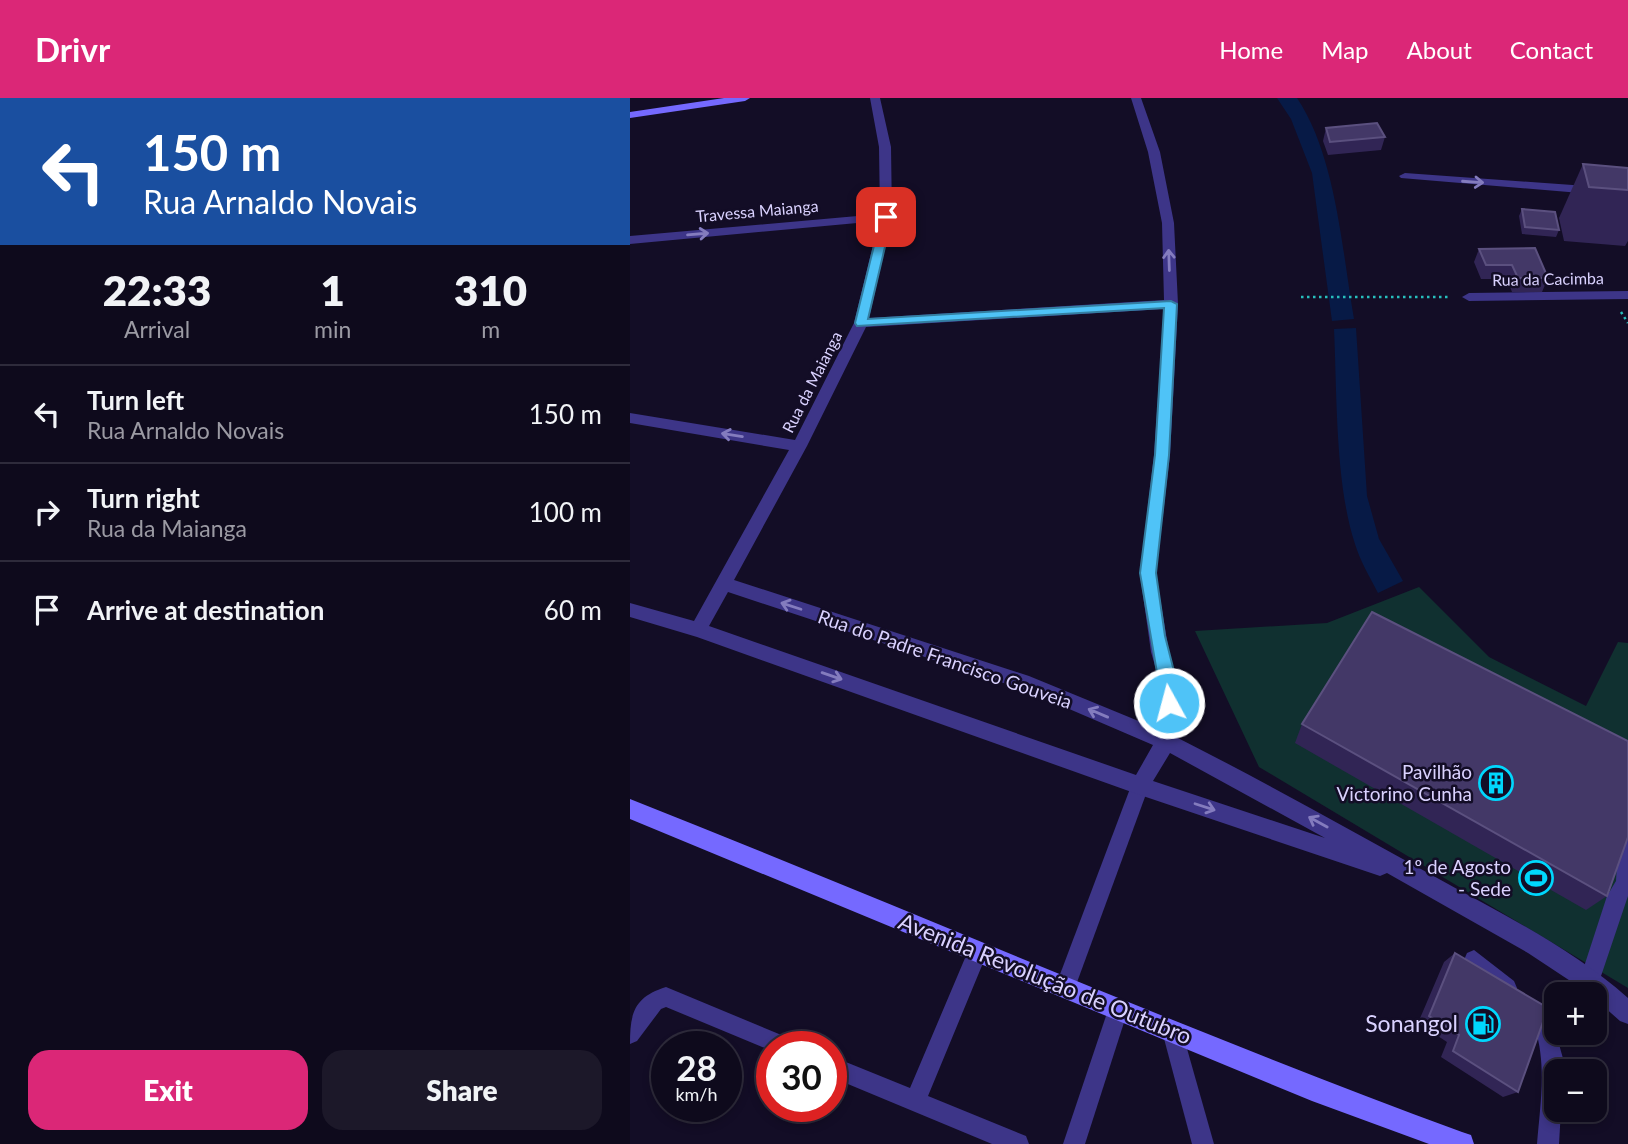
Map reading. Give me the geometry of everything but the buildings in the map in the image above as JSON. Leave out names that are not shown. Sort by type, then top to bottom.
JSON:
[{"type":"main road","points":[[630,106],[684,98]]},
{"type":"main road","points":[[630,115],[745,98]]},
{"type":"main road","name":"Avenida Revolução de Outubro","points":[[630,809],[1066,985],[1118,1010],[1264,1070],[1462,1144]]},
{"type":"street","name":"Rua da Maianga","points":[[722,583],[799,446],[861,323],[886,217],[885,147],[876,98]]},
{"type":"street","points":[[1136,98],[1154,152],[1168,223],[1171,304],[1162,455],[1148,573],[1156,631],[1169,683],[1166,741],[1140,786]]},
{"type":"street","points":[[1405,176],[1628,194]]},
{"type":"street","name":"Travessa Maianga","points":[[630,240],[886,217]]},
{"type":"street","name":"Rua da Cacimba","points":[[1469,297],[1628,295]]},
{"type":"street","points":[[861,323],[1171,304]]},
{"type":"street","points":[[630,418],[799,446]]},
{"type":"street","points":[[630,610],[698,630],[722,583]]},
{"type":"street","name":"Rua do Padre Francisco Gouveia","points":[[722,583],[1029,684],[1166,741],[1420,879],[1591,979],[1628,1013]]},
{"type":"street","name":"Rua do Padre Francisco Gouveia","points":[[698,630],[1140,786],[1420,879]]},
{"type":"lane","points":[[1066,985],[1140,786]]},
{"type":"lane","points":[[1591,979],[1618,896],[1626,883],[1628,829]]},
{"type":"lane","points":[[915,1101],[978,951]]},
{"type":"lane","points":[[1474,960],[1543,1019],[1553,1062],[1548,1144]]},
{"type":"lane","points":[[630,1034],[654,1001],[666,997],[756,1034]]},
{"type":"lane","points":[[1074,1144],[1118,1010]]},
{"type":"lane","points":[[1172,1031],[1203,1144]]},
{"type":"lane","points":[[847,1073],[1018,1144]]},
{"type":"path","points":[[1301,297],[1469,297]]},
{"type":"green space","name":"1º de Agosto - Sede","points":[[1419,587],[1489,657],[1586,706],[1618,642],[1628,643],[1628,988],[1259,767],[1195,631],[1327,623]]},
{"type":"water","points":[[1277,98],[1297,98],[1321,147],[1336,204],[1354,319],[1332,321],[1312,173],[1291,119]]},
{"type":"water","points":[[1356,328],[1367,496],[1379,539],[1403,581],[1378,593],[1355,544],[1348,520],[1340,466],[1334,329]]},
{"type":"place","name":"Pavilhão Victorino Cunha","points":[[1496,783]]},
{"type":"place","name":"1º de Agosto - Sede","points":[[1536,878]]},
{"type":"place","name":"Sonangol","points":[[1483,1024]]},
{"type":"route","points":[[886,217],[861,323],[1171,304],[1162,455],[1148,573],[1160,652],[1169,683],[1169,703]]}]
